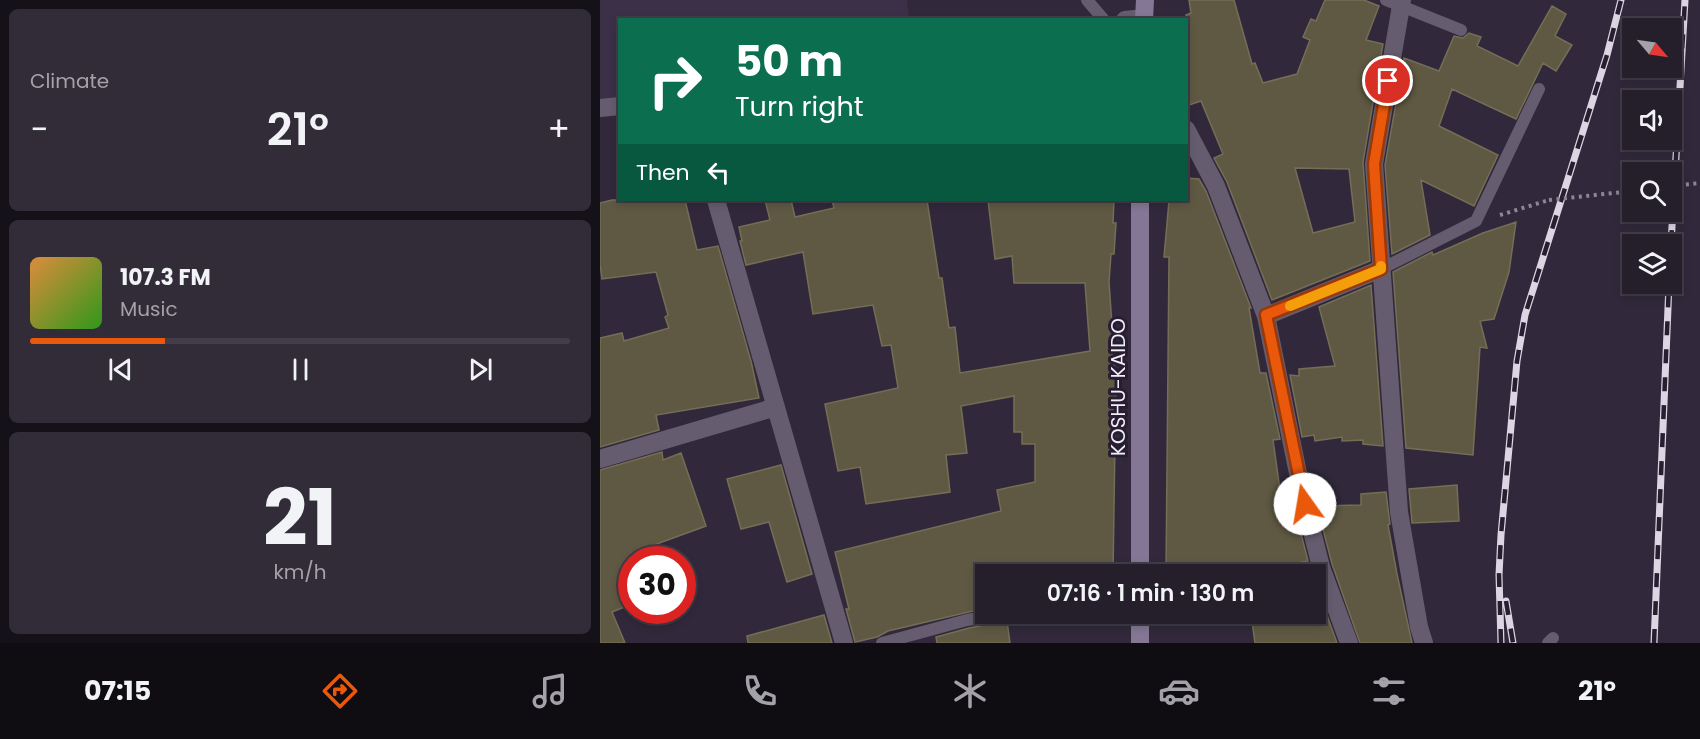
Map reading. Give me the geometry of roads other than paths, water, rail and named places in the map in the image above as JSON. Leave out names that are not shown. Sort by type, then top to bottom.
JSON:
[{"type":"street","points":[[1397,2],[1374,164],[1400,512],[1419,627],[1424,643]]},
{"type":"street","points":[[1130,18],[1144,12]]},
{"type":"street","points":[[600,108],[618,106]]},
{"type":"street","points":[[1188,133],[1216,186],[1266,315],[1300,483],[1321,567],[1348,643]]},
{"type":"street","points":[[716,201],[843,643]]},
{"type":"street","name":"KOSHU-KAIDO","points":[[1140,201],[1140,564]]},
{"type":"street","points":[[1266,315],[1381,269]]},
{"type":"street","points":[[600,459],[776,407]]},
{"type":"street","points":[[1140,624],[1140,643]]},
{"type":"lane","points":[[1087,0],[1102,18]]},
{"type":"lane","points":[[1397,2],[1461,30]]},
{"type":"lane","points":[[1381,269],[1476,221],[1539,89]]},
{"type":"lane","points":[[882,643],[975,619]]},
{"type":"railway","points":[[1501,643],[1499,575],[1501,535],[1517,361],[1525,315],[1607,55],[1621,0]]},
{"type":"railway","points":[[1672,234],[1685,0]]},
{"type":"railway","points":[[1654,643],[1669,294]]},
{"type":"railway","points":[[1506,601],[1513,643]]}]
